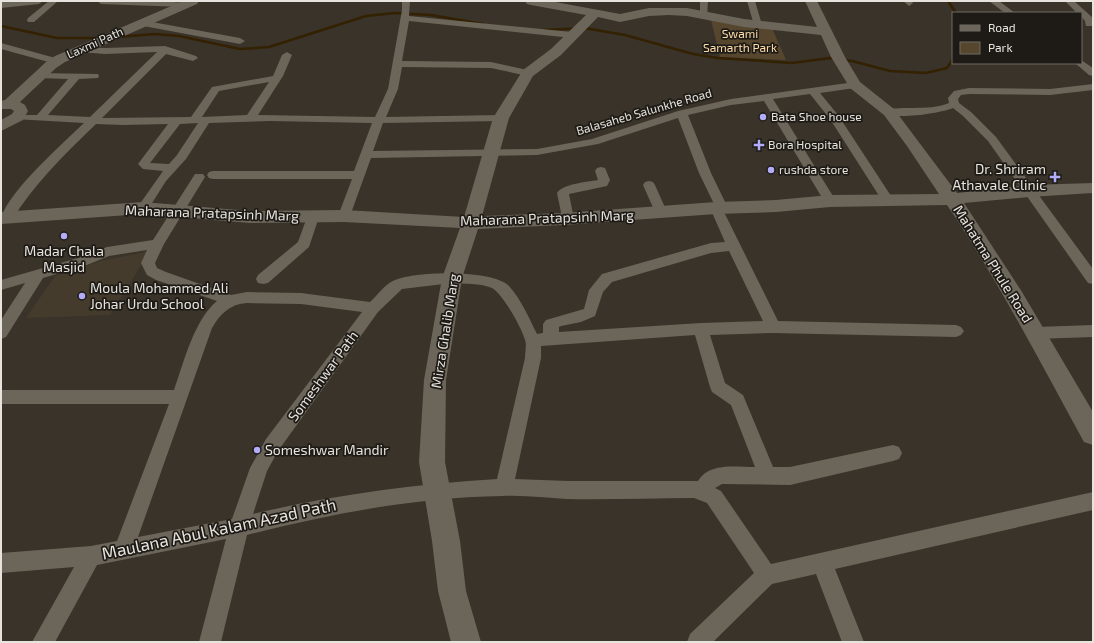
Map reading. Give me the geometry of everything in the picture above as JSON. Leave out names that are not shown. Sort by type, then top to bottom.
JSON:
[{"type":"street","points":[[4,3],[39,1]]},
{"type":"street","points":[[31,20],[54,1]]},
{"type":"street","points":[[101,1],[188,3]]},
{"type":"street","points":[[531,1],[586,6],[595,13],[620,18],[649,12],[669,11],[758,25],[826,32]]},
{"type":"street","points":[[704,1],[704,16]]},
{"type":"street","points":[[751,1],[758,25]]},
{"type":"street","name":"Mahatma Phule Road","points":[[811,1],[846,71],[889,112],[913,143],[975,232],[1008,284],[1093,434]]},
{"type":"street","points":[[993,1],[1010,12]]},
{"type":"street","points":[[1069,1],[1081,12]]},
{"type":"street","name":"Laxmi Path","points":[[1,126],[9,109],[40,75],[56,61],[80,49],[188,3]]},
{"type":"street","points":[[344,216],[379,120],[393,89],[405,11],[576,31]]},
{"type":"street","name":"Mirza Ghalib Marg","points":[[466,642],[452,591],[446,541],[432,462],[435,380],[452,278],[471,222],[501,118],[528,72],[556,52],[595,13]]},
{"type":"street","points":[[1082,13],[1090,20],[1088,24]]},
{"type":"street","points":[[141,23],[240,41]]},
{"type":"street","points":[[1,46],[56,61]]},
{"type":"street","points":[[80,49],[105,51],[142,48],[165,49],[193,58]]},
{"type":"street","points":[[4,217],[30,185],[91,120],[165,49]]},
{"type":"street","points":[[250,119],[276,78],[287,55]]},
{"type":"street","points":[[1082,63],[1093,63]]},
{"type":"street","points":[[397,64],[491,65],[528,72]]},
{"type":"street","points":[[1081,64],[1093,72]]},
{"type":"street","name":"Balasaheb Salunkhe Road","points":[[366,154],[491,154],[537,152],[594,142],[682,113],[731,102],[812,90],[846,71]]},
{"type":"street","points":[[40,75],[94,76]]},
{"type":"street","points":[[40,118],[76,76]]},
{"type":"street","points":[[143,208],[171,168],[182,156],[216,89],[276,78]]},
{"type":"street","points":[[1093,87],[1050,92],[969,91],[958,93],[953,98],[954,104],[967,114],[992,139],[1028,191],[1093,279]]},
{"type":"street","points":[[812,90],[834,117],[887,199]]},
{"type":"street","points":[[766,96],[830,200]]},
{"type":"street","points":[[889,112],[929,111],[946,108],[954,104]]},
{"type":"street","points":[[9,109],[40,118],[91,120],[176,121],[250,119],[379,120],[501,118]]},
{"type":"street","points":[[682,113],[702,168],[741,263],[773,327]]},
{"type":"street","points":[[171,168],[147,166],[144,164],[176,121]]},
{"type":"street","points":[[568,219],[563,193],[565,190],[603,183],[604,180],[600,171]]},
{"type":"street","points":[[213,175],[359,175]]},
{"type":"street","points":[[199,177],[157,244],[148,263],[152,271],[161,276],[230,300],[269,297],[334,301],[373,308]]},
{"type":"street","points":[[648,185],[661,212]]},
{"type":"street","name":"Maharana Pratapsinh Marg","points":[[4,217],[143,208],[250,217],[344,216],[471,222],[568,219],[719,208],[776,206],[830,200],[953,199],[1028,191],[1093,188]]},
{"type":"street","points":[[263,279],[304,244],[313,216]]},
{"type":"street","points":[[1,285],[82,262],[107,252],[157,244]]},
{"type":"street","points":[[551,338],[551,324],[590,312],[596,290],[607,278],[711,248],[734,246]]},
{"type":"street","points":[[1,333],[38,274]]},
{"type":"street","name":"Someshwar Path","points":[[210,642],[239,527],[258,468],[272,445],[373,308],[398,285],[410,282],[452,278],[480,280],[496,284],[504,290],[512,301],[533,340]]},
{"type":"street","points":[[124,549],[205,327],[210,317],[230,300]]},
{"type":"street","points":[[504,487],[533,358],[533,340],[701,329],[773,327],[956,331]]},
{"type":"street","points":[[701,329],[718,387],[737,400],[768,476]]},
{"type":"street","points":[[1036,333],[1093,331]]},
{"type":"street","points":[[1,397],[179,397]]},
{"type":"street","points":[[767,575],[714,497],[703,491],[709,480],[721,475],[790,476],[893,453]]},
{"type":"street","name":"Maulana Abul Kalam Azad Path","points":[[1,563],[91,556],[239,527],[304,511],[354,502],[437,491],[504,487],[568,490],[694,489],[703,491]]},
{"type":"street","points":[[698,642],[767,575],[1093,501]]},
{"type":"street","points":[[43,642],[91,556]]},
{"type":"street","points":[[822,562],[853,642]]},
{"type":"shaded area","name":"Moula Mohammed Ali Johar Urdu School","points":[[150,251],[110,315],[26,318],[55,276],[101,261]]},
{"type":"green space","name":"Swami Samarth Park","points":[[711,20],[772,28],[786,60],[720,57]]},
{"type":"waterway","points":[[948,1],[955,12]]},
{"type":"waterway","points":[[118,37],[155,34],[179,36],[240,49],[269,47],[366,16],[395,13],[431,15],[483,24]]},
{"type":"waterway","points":[[1,26],[57,38],[101,38]]},
{"type":"waterway","points":[[544,30],[584,28],[625,35],[693,54],[718,58],[792,63],[830,58],[852,61],[890,71],[926,73],[947,68],[952,60]]},
{"type":"place","name":"Bata Shoe house","points":[[763,117]]},
{"type":"place","name":"Bora Hospital","points":[[759,145]]},
{"type":"place","name":"rushda store","points":[[771,170]]},
{"type":"place","name":"Dr. Shriram Athavale Clinic","points":[[1055,177]]},
{"type":"place","name":"Madar Chala Masjid","points":[[64,236]]},
{"type":"place","name":"Moula Mohammed Ali Johar Urdu School","points":[[82,296]]},
{"type":"place","name":"Someshwar Mandir","points":[[257,450]]}]
